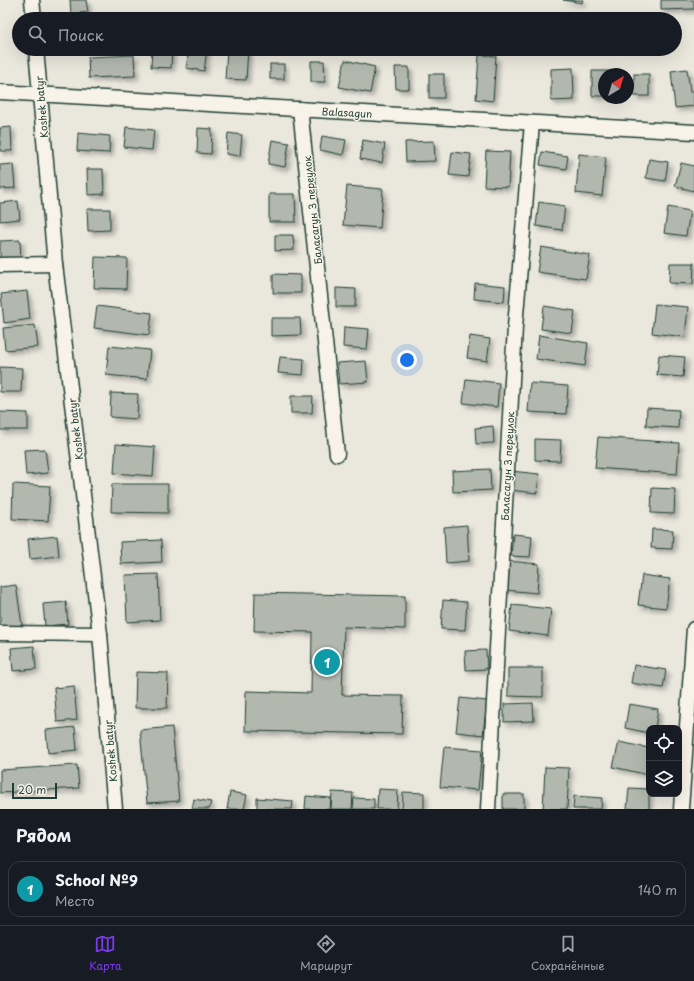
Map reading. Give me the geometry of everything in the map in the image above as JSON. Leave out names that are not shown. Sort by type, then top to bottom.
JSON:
[{"type":"street","points":[[32,0],[33,12]]},
{"type":"street","name":"Koshek batyr","points":[[37,56],[55,264],[100,634],[115,809]]},
{"type":"street","name":"Balasagun","points":[[0,92],[694,132]]},
{"type":"street","name":"Баласагун 3 переулок","points":[[300,109],[337,454]]},
{"type":"street","name":"Баласагун 3 переулок","points":[[488,809],[515,327],[532,123]]},
{"type":"street","points":[[0,265],[55,264]]},
{"type":"street","points":[[681,809],[694,629]]},
{"type":"street","points":[[0,633],[100,634]]},
{"type":"building","points":[[70,0],[86,0],[88,12],[71,12]]},
{"type":"building","points":[[563,0],[583,0],[582,3]]},
{"type":"building","points":[[661,0],[694,0],[694,9],[661,10]]},
{"type":"building","points":[[134,56],[135,76],[89,78],[88,57]]},
{"type":"building","points":[[152,56],[172,56],[171,68],[151,67]]},
{"type":"building","points":[[188,56],[206,56],[204,71],[186,68]]},
{"type":"building","points":[[227,56],[248,56],[246,80],[225,79]]},
{"type":"building","points":[[479,56],[496,56],[493,101],[476,99]]},
{"type":"building","points":[[345,60],[375,67],[370,93],[339,87]]},
{"type":"building","points":[[311,61],[324,61],[325,82],[311,82]]},
{"type":"building","points":[[270,64],[284,64],[284,79],[270,79]]},
{"type":"building","points":[[395,67],[409,67],[409,89],[396,89]]},
{"type":"building","points":[[573,68],[574,100],[551,101],[551,69]]},
{"type":"building","points":[[687,69],[690,92],[694,92],[694,106],[675,108],[671,71]]},
{"type":"building","points":[[592,71],[598,71],[598,96],[592,96]]},
{"type":"building","points":[[429,74],[444,74],[444,98],[429,98]]},
{"type":"building","points":[[634,74],[649,74],[649,96],[634,96]]},
{"type":"building","points":[[11,127],[12,151],[0,151],[0,128]]},
{"type":"building","points":[[126,127],[154,130],[152,150],[124,147]]},
{"type":"building","points":[[198,128],[212,129],[211,154],[197,153]]},
{"type":"building","points":[[78,133],[110,136],[109,153],[77,151]]},
{"type":"building","points":[[228,133],[242,135],[240,156],[226,154]]},
{"type":"building","points":[[322,136],[346,140],[343,155],[320,150]]},
{"type":"building","points":[[272,140],[289,143],[285,167],[268,164]]},
{"type":"building","points":[[363,140],[385,144],[382,163],[360,159]]},
{"type":"building","points":[[434,141],[435,161],[406,162],[405,142]]},
{"type":"building","points":[[486,151],[510,152],[508,187],[484,186]]},
{"type":"building","points":[[452,152],[471,154],[468,177],[449,175]]},
{"type":"building","points":[[542,152],[568,156],[566,169],[540,165]]},
{"type":"building","points":[[579,154],[606,157],[602,196],[576,193]]},
{"type":"building","points":[[649,159],[668,162],[665,181],[646,178]]},
{"type":"building","points":[[681,163],[694,166],[694,191],[675,186]]},
{"type":"building","points":[[13,164],[15,188],[0,189],[0,165]]},
{"type":"building","points":[[87,169],[103,169],[104,194],[88,195]]},
{"type":"building","points":[[347,186],[383,189],[380,228],[343,225]]},
{"type":"building","points":[[269,194],[295,194],[296,222],[269,222]]},
{"type":"building","points":[[18,201],[20,219],[0,221],[0,203]]},
{"type":"building","points":[[539,202],[565,206],[562,230],[536,226]]},
{"type":"building","points":[[668,207],[690,211],[686,236],[664,233]]},
{"type":"building","points":[[87,209],[110,209],[110,230],[88,231]]},
{"type":"building","points":[[275,235],[293,235],[294,250],[275,251]]},
{"type":"building","points":[[20,240],[21,261],[0,262],[0,241]]},
{"type":"building","points":[[541,247],[590,255],[586,279],[537,272]]},
{"type":"building","points":[[95,257],[127,258],[126,289],[94,288]]},
{"type":"building","points":[[670,263],[694,263],[693,284],[669,283]]},
{"type":"building","points":[[273,274],[301,275],[301,293],[273,293]]},
{"type":"building","points":[[475,283],[505,286],[504,302],[474,299]]},
{"type":"building","points":[[336,288],[356,289],[355,307],[336,307]]},
{"type":"building","points":[[27,291],[30,319],[4,323],[1,294]]},
{"type":"building","points":[[655,304],[688,307],[685,337],[652,333]]},
{"type":"building","points":[[97,306],[152,313],[149,335],[94,328]]},
{"type":"building","points":[[544,306],[575,311],[572,333],[541,329]]},
{"type":"building","points":[[271,318],[300,318],[301,335],[271,336]]},
{"type":"building","points":[[35,325],[38,347],[5,350],[3,328]]},
{"type":"building","points":[[344,327],[369,329],[367,349],[343,347]]},
{"type":"building","points":[[539,335],[588,343],[585,366],[536,359]]},
{"type":"building","points":[[470,336],[490,339],[487,361],[467,358]]},
{"type":"building","points":[[109,346],[150,350],[147,379],[106,375]]},
{"type":"building","points":[[659,355],[685,357],[683,377],[657,375]]},
{"type":"building","points":[[280,357],[304,359],[303,375],[278,373]]},
{"type":"building","points":[[366,361],[368,382],[339,384],[337,363]]},
{"type":"building","points":[[0,367],[22,368],[21,392],[0,392]]},
{"type":"building","points":[[466,379],[499,383],[497,407],[463,403]]},
{"type":"building","points":[[530,383],[568,386],[566,414],[528,412]]},
{"type":"building","points":[[111,393],[138,394],[137,419],[110,417]]},
{"type":"building","points":[[291,396],[313,396],[312,413],[291,413]]},
{"type":"building","points":[[647,408],[679,410],[678,428],[646,426]]},
{"type":"building","points":[[0,412],[28,413],[28,430],[0,430]]},
{"type":"building","points":[[493,426],[494,443],[476,444],[475,428]]},
{"type":"building","points":[[598,437],[679,443],[677,474],[595,468]]},
{"type":"building","points":[[535,439],[561,440],[560,461],[535,460]]},
{"type":"building","points":[[116,444],[155,447],[153,476],[114,473]]},
{"type":"building","points":[[45,449],[48,473],[26,475],[24,450]]},
{"type":"building","points":[[490,469],[491,490],[453,492],[452,471]]},
{"type":"building","points":[[511,471],[539,474],[537,493],[509,490]]},
{"type":"building","points":[[13,484],[50,486],[48,521],[12,519]]},
{"type":"building","points":[[112,484],[168,484],[168,513],[111,512]]},
{"type":"building","points":[[652,488],[675,489],[674,514],[651,513]]},
{"type":"building","points":[[467,525],[469,561],[446,563],[444,527]]},
{"type":"building","points":[[652,529],[673,530],[672,549],[651,548]]},
{"type":"building","points":[[513,534],[532,536],[530,557],[511,556]]},
{"type":"building","points":[[57,536],[59,556],[30,559],[28,539]]},
{"type":"building","points":[[161,540],[162,562],[121,564],[120,542]]},
{"type":"building","points":[[508,561],[539,564],[537,593],[505,590]]},
{"type":"building","points":[[158,574],[160,620],[127,622],[125,575]]},
{"type":"building","points":[[642,575],[670,579],[666,608],[638,605]]},
{"type":"building","points":[[16,585],[22,625],[0,628],[0,587]]},
{"type":"building","points":[[255,593],[405,596],[405,629],[344,627],[342,695],[403,696],[402,734],[245,731],[246,691],[311,693],[312,632],[254,631]]},
{"type":"building","points":[[443,600],[467,602],[465,630],[441,629]]},
{"type":"building","points":[[66,602],[68,624],[45,626],[43,604]]},
{"type":"building","points":[[512,605],[551,609],[548,636],[509,631]]},
{"type":"building","points":[[34,646],[36,669],[13,671],[11,648]]},
{"type":"building","points":[[486,650],[487,669],[466,670],[465,651]]},
{"type":"building","points":[[634,665],[666,670],[663,688],[631,683]]},
{"type":"building","points":[[508,668],[543,668],[543,697],[508,696]]},
{"type":"building","points":[[136,672],[168,673],[167,708],[135,708]]},
{"type":"building","points":[[74,686],[77,720],[57,722],[54,688]]},
{"type":"building","points":[[460,698],[487,701],[483,735],[456,732]]},
{"type":"building","points":[[533,703],[534,721],[504,722],[504,704]]},
{"type":"building","points":[[629,704],[658,709],[655,725],[646,725],[646,732],[625,728]]},
{"type":"building","points":[[75,727],[77,750],[48,753],[46,730]]},
{"type":"building","points":[[172,727],[179,801],[147,803],[140,730]]},
{"type":"building","points":[[619,742],[646,747],[646,774],[613,767]]},
{"type":"building","points":[[444,747],[482,750],[478,790],[440,787]]},
{"type":"building","points":[[77,765],[79,788],[0,793],[0,770]]},
{"type":"building","points":[[545,767],[569,768],[567,809],[543,809]]},
{"type":"building","points":[[629,788],[646,789],[646,797],[649,797],[649,809],[627,809]]},
{"type":"building","points":[[378,789],[398,790],[397,809],[377,809]]},
{"type":"building","points":[[230,792],[247,795],[244,809],[227,809]]},
{"type":"building","points":[[332,792],[353,793],[352,809],[331,809]]},
{"type":"building","points":[[403,792],[424,793],[424,809],[402,809]]},
{"type":"building","points":[[503,794],[524,794],[524,809],[503,809]]},
{"type":"building","points":[[306,796],[331,798],[330,809],[305,809]]},
{"type":"building","points":[[574,796],[602,798],[601,809],[573,809]]},
{"type":"building","points":[[257,798],[293,801],[292,809],[257,809]]},
{"type":"building","points":[[354,798],[374,799],[374,809],[353,809]]},
{"type":"building","points":[[194,799],[211,802],[209,809],[192,809]]},
{"type":"place","name":"School №9","points":[[327,662]]}]
